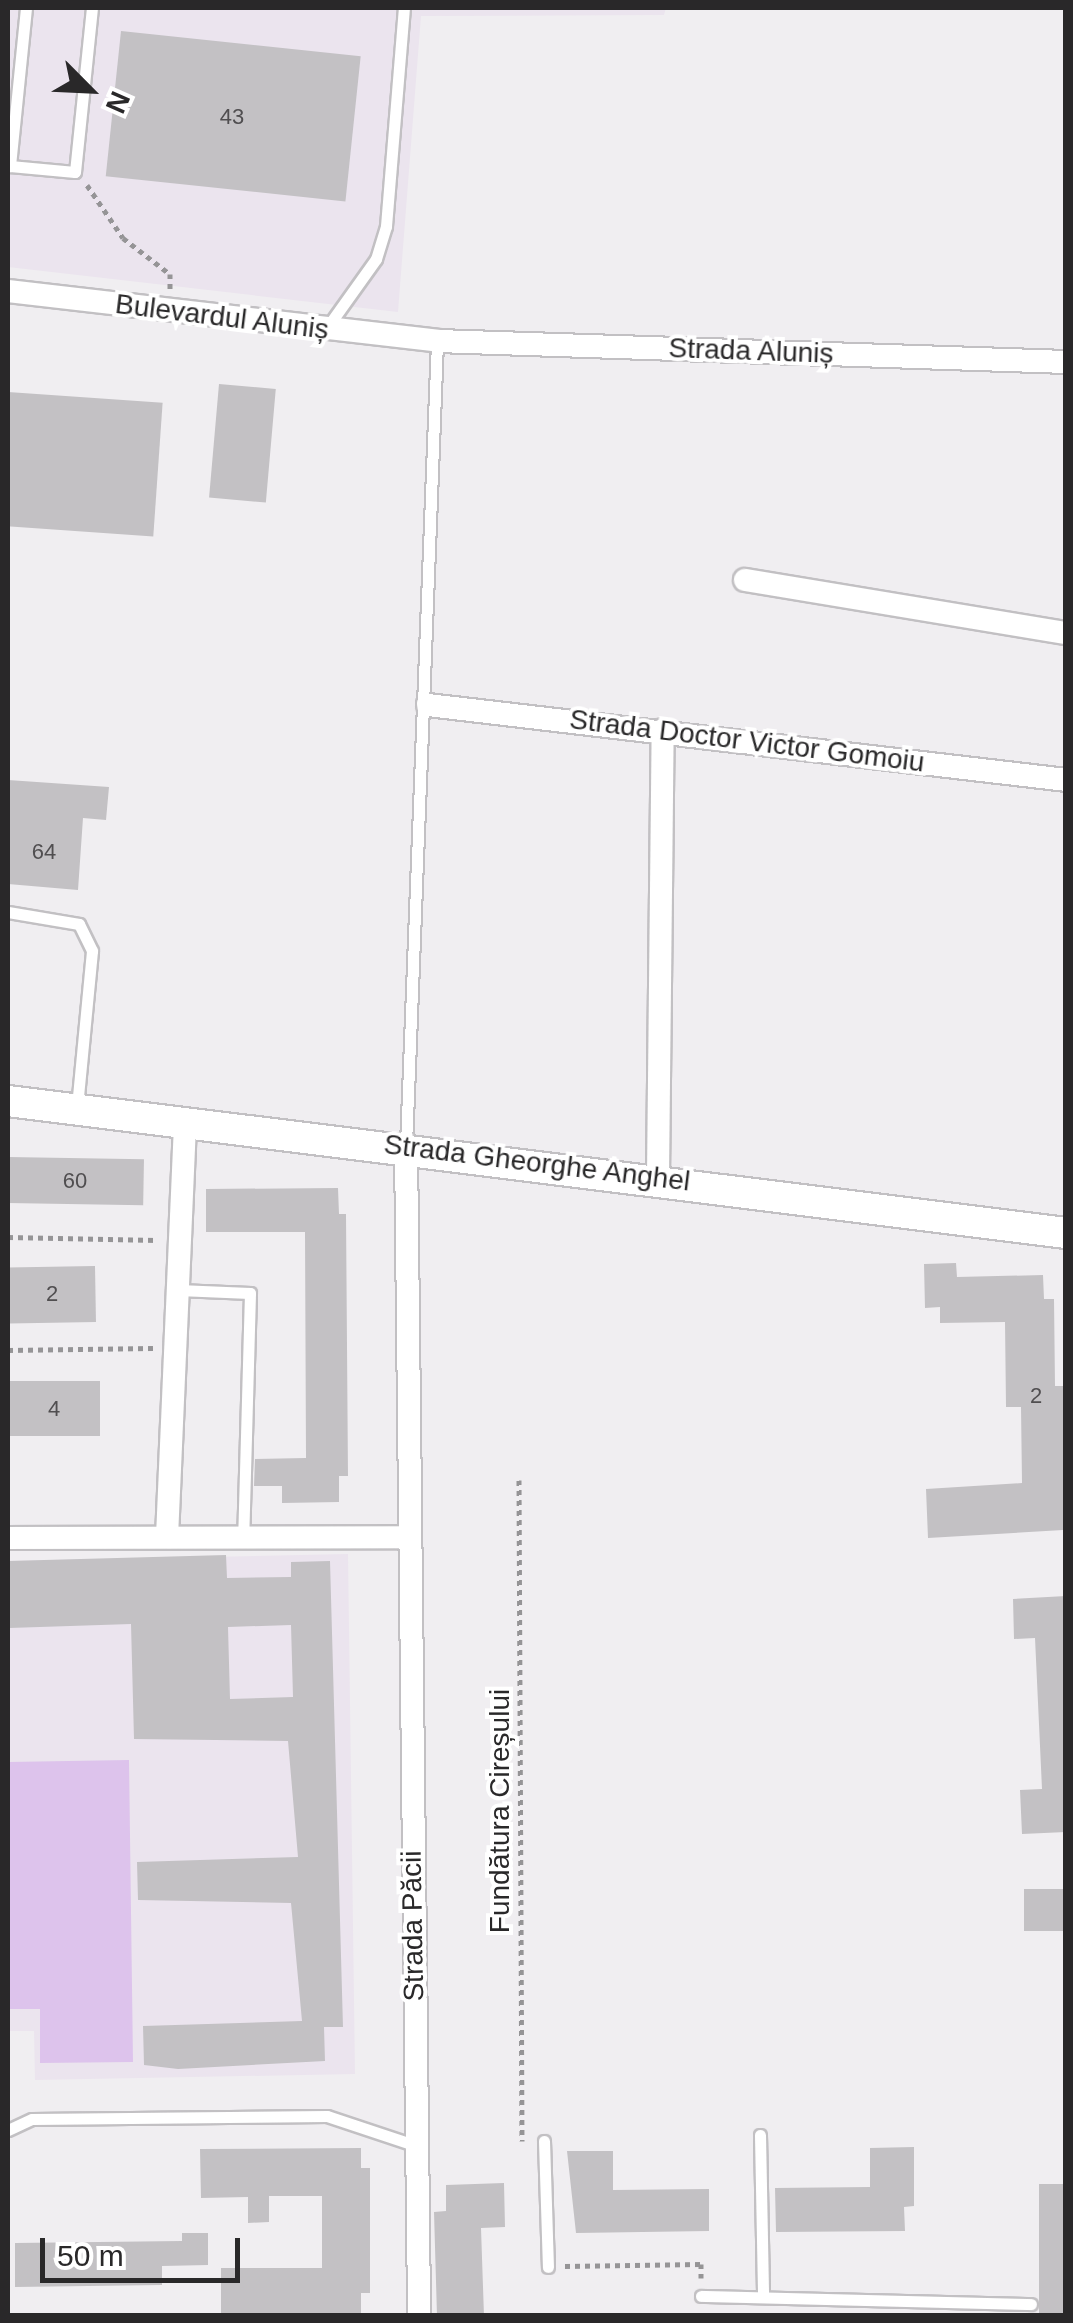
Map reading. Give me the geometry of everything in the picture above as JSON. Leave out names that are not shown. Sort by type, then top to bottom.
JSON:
[{"type":"street","name":"Bulevardul Aluniș","points":[[8,292],[437,341]]},
{"type":"street","name":"Strada Aluniș","points":[[437,341],[1066,362]]},
{"type":"street","points":[[745,580],[1066,633]]},
{"type":"street","name":"Strada Doctor Victor Gomoiu","points":[[428,706],[663,730],[1066,780]]},
{"type":"street","points":[[658,1177],[663,730]]},
{"type":"street","name":"Strada Gheorghe Anghel","points":[[8,1101],[406,1145],[1066,1233]]},
{"type":"street","points":[[167,1537],[186,1123]]},
{"type":"street","name":"Strada Păcii","points":[[406,1145],[419,2316]]},
{"type":"street","points":[[8,1538],[408,1537]]},
{"type":"lane","points":[[26,8],[10,166],[75,172],[92,8]]},
{"type":"lane","points":[[326,329],[368,272],[386,226],[404,8]]},
{"type":"lane","points":[[406,1145],[428,706],[437,341]]},
{"type":"lane","points":[[8,912],[79,924],[92,951],[77,1110]]},
{"type":"lane","points":[[178,1290],[250,1293],[244,1537]]},
{"type":"lane","points":[[8,2130],[32,2119],[327,2116],[417,2146]]},
{"type":"lane","points":[[760,2134],[763,2297]]},
{"type":"lane","points":[[544,2140],[548,2267]]},
{"type":"lane","points":[[701,2296],[1031,2304]]},
{"type":"lane","points":[[917,2299],[917,2316]]},
{"type":"path","points":[[75,172],[123,238],[170,274],[169,310]]},
{"type":"path","points":[[8,1237],[180,1240]]},
{"type":"path","points":[[8,1350],[176,1348]]},
{"type":"path","name":"Fundătura Cireșului","points":[[518,1480],[522,2142]]},
{"type":"path","points":[[548,2267],[701,2264],[701,2296]]},
{"type":"shaded area","points":[[8,8],[666,8],[664,15],[421,16],[398,312],[8,267]]},
{"type":"shaded area","points":[[348,1554],[355,2074],[35,2080],[34,2031],[8,2031],[8,1561]]},
{"type":"shaded area","points":[[129,1760],[133,2062],[40,2063],[40,2009],[8,2009],[8,1762]]},
{"type":"building","points":[[121,31],[361,56],[345,201],[106,176]]},
{"type":"building","points":[[219,384],[276,389],[266,503],[209,498]]},
{"type":"building","points":[[8,392],[163,403],[153,536],[8,526]]},
{"type":"building","points":[[8,780],[109,787],[106,820],[83,818],[78,890],[8,884]]},
{"type":"building","points":[[8,1157],[144,1159],[143,1205],[8,1203]]},
{"type":"building","points":[[338,1188],[339,1214],[346,1214],[348,1476],[339,1476],[339,1502],[282,1503],[282,1486],[254,1486],[255,1459],[306,1458],[305,1232],[206,1232],[206,1189]]},
{"type":"building","points":[[956,1263],[957,1277],[1043,1275],[1044,1299],[1054,1299],[1055,1386],[1066,1386],[1063,1530],[928,1538],[926,1489],[1022,1483],[1021,1407],[1006,1407],[1005,1322],[940,1323],[940,1307],[925,1308],[924,1264]]},
{"type":"building","points":[[95,1266],[96,1322],[9,1324],[8,1268]]},
{"type":"building","points":[[8,1381],[100,1381],[100,1436],[8,1436]]},
{"type":"building","points":[[226,1555],[227,1578],[291,1577],[291,1562],[330,1561],[343,2027],[324,2027],[325,2061],[178,2069],[144,2065],[143,2026],[302,2021],[291,1903],[138,1900],[137,1862],[298,1857],[288,1741],[134,1739],[131,1624],[9,1628],[8,1561]],"holes":[[[291,1625],[293,1697],[230,1699],[228,1627]]]},
{"type":"building","points":[[1066,1596],[1066,1832],[1022,1834],[1020,1790],[1042,1789],[1035,1638],[1014,1639],[1013,1599]]},
{"type":"building","points":[[1024,1889],[1066,1889],[1066,1931],[1024,1931]]},
{"type":"building","points":[[914,2147],[914,2206],[904,2207],[905,2231],[776,2232],[775,2188],[870,2187],[870,2148]]},
{"type":"building","points":[[361,2148],[361,2168],[370,2168],[370,2293],[361,2293],[361,2315],[221,2315],[221,2268],[322,2268],[322,2196],[269,2196],[269,2222],[248,2223],[248,2197],[201,2198],[200,2149]]},
{"type":"building","points":[[567,2151],[613,2151],[613,2190],[709,2189],[709,2231],[576,2233]]},
{"type":"building","points":[[504,2183],[505,2227],[481,2228],[484,2316],[437,2316],[434,2212],[446,2211],[446,2185]]},
{"type":"building","points":[[1039,2184],[1066,2184],[1066,2316],[1039,2316]]},
{"type":"building","points":[[182,2233],[208,2233],[208,2265],[162,2266],[162,2285],[15,2287],[15,2243],[182,2241]]}]
